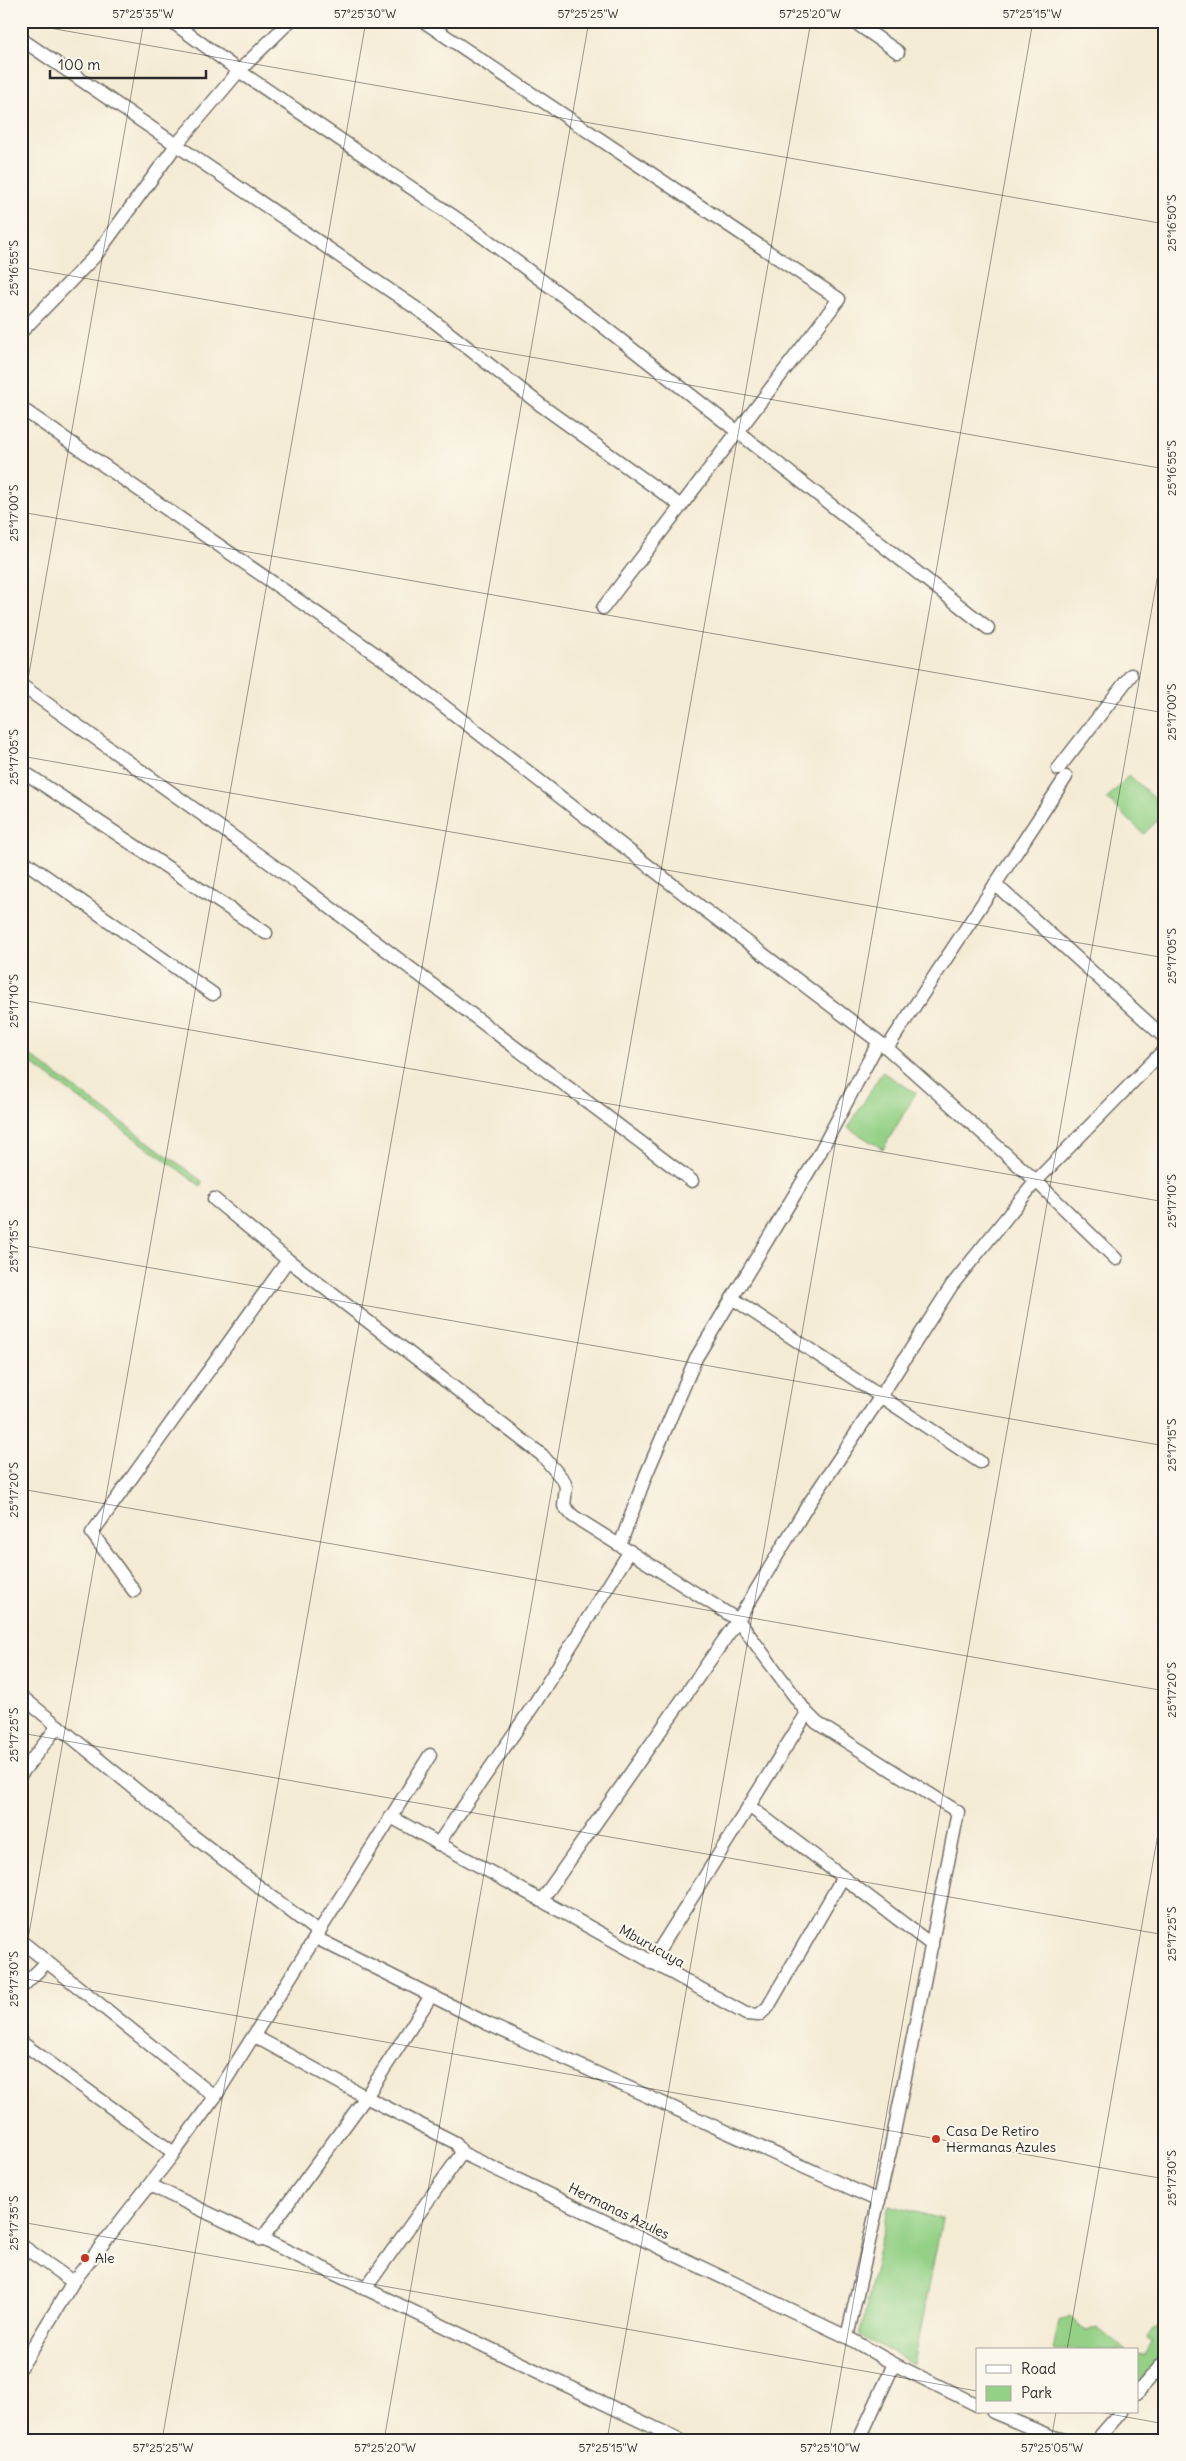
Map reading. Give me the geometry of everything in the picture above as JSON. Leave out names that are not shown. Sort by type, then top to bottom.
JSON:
[{"type":"street","points":[[170,21],[239,71],[478,233],[595,320],[988,628]]},
{"type":"street","points":[[21,332],[96,255],[177,144],[239,71],[290,21]]},
{"type":"street","points":[[423,21],[839,299],[603,608]]},
{"type":"street","points":[[853,21],[898,52]]},
{"type":"street","points":[[21,39],[426,315],[542,406],[681,506]]},
{"type":"street","points":[[21,408],[390,664],[882,1045],[1036,1181],[1116,1259]]},
{"type":"street","points":[[438,1844],[535,1703],[625,1548],[646,1475],[696,1358],[818,1156],[882,1045],[995,884],[1062,773],[1131,675]]},
{"type":"street","points":[[21,685],[299,884],[692,1181]]},
{"type":"street","points":[[21,770],[266,933]]},
{"type":"street","points":[[21,859],[213,994]]},
{"type":"street","points":[[995,884],[1165,1038]]},
{"type":"street","points":[[541,1901],[738,1620],[806,1508],[952,1285],[1036,1181],[1165,1049]]},
{"type":"street","points":[[214,1199],[288,1260],[542,1455],[564,1481],[566,1508],[573,1516],[625,1548],[679,1585],[738,1620],[807,1713],[817,1723],[958,1812],[879,2201],[847,2337]]},
{"type":"street","points":[[134,1591],[92,1533],[288,1260]]},
{"type":"street","points":[[732,1298],[980,1462]]},
{"type":"street","points":[[21,1696],[317,1935],[431,1996],[658,2103],[879,2201]]},
{"type":"street","points":[[651,1963],[807,1713]]},
{"type":"street","points":[[21,1774],[58,1726]]},
{"type":"street","points":[[21,2367],[74,2282],[150,2185],[215,2097],[430,1755]]},
{"type":"street","points":[[749,1806],[932,1945]]},
{"type":"street","name":"Mburucuya","points":[[391,1817],[738,2012],[759,2014],[768,2007],[843,1877]]},
{"type":"street","points":[[21,1941],[215,2097]]},
{"type":"street","points":[[21,1988],[47,1962]]},
{"type":"street","points":[[261,2240],[366,2097],[431,1996]]},
{"type":"street","name":"Hermanas Azules","points":[[254,2036],[456,2143],[462,2153],[847,2337],[894,2364],[976,2405]]},
{"type":"street","points":[[21,2042],[174,2153]]},
{"type":"street","points":[[365,2289],[462,2153]]},
{"type":"street","points":[[150,2185],[261,2240],[539,2370],[680,2440]]},
{"type":"street","points":[[21,2246],[74,2282]]},
{"type":"street","points":[[1138,2392],[1165,2361]]},
{"type":"street","points":[[859,2440],[894,2364]]},
{"type":"street","points":[[998,2414],[1050,2436],[1065,2440]]},
{"type":"street","points":[[1105,2438],[1120,2414]]},
{"type":"green space","points":[[1129,775],[1165,808],[1165,813],[1144,834],[1107,799]]},
{"type":"green space","points":[[21,1049],[202,1181],[201,1186],[21,1056]]},
{"type":"green space","points":[[882,1072],[916,1093],[883,1149],[848,1128]]},
{"type":"green space","points":[[889,2205],[942,2219],[914,2364],[860,2335]]},
{"type":"green space","points":[[1070,2316],[1087,2332],[1097,2328],[1123,2348],[1053,2348],[1059,2321]]},
{"type":"green space","points":[[1165,2325],[1165,2353],[1138,2384],[1138,2354],[1145,2355],[1152,2343],[1147,2337],[1153,2330]]},
{"type":"place","name":"Casa De Retiro Hermanas Azules","points":[[936,2139]]},
{"type":"place","name":"Ale","points":[[85,2258]]}]
